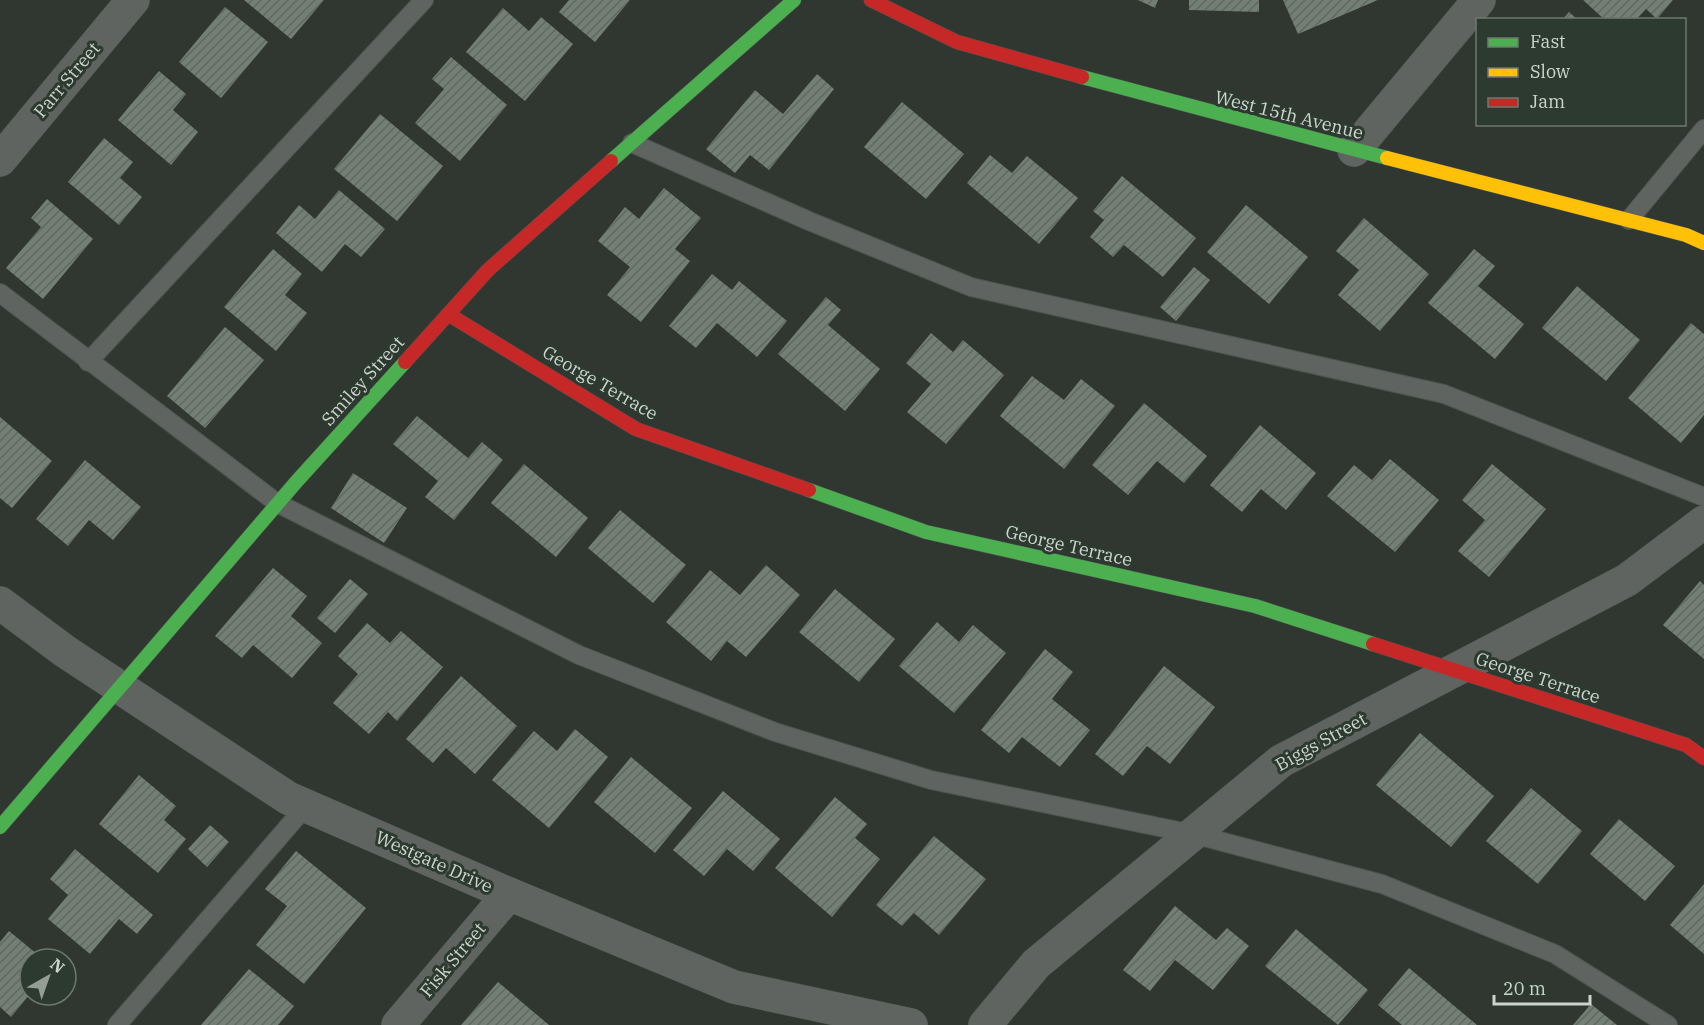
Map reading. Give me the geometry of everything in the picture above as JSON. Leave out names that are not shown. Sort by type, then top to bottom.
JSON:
[{"type":"street","name":"Parr Street","points":[[0,160],[133,0]]},
{"type":"street","name":"Smiley Street","points":[[0,827],[277,503],[488,270],[794,0]]},
{"type":"street","name":"West 15th Avenue","points":[[872,0],[957,42],[1199,110],[1686,235],[1704,243]]},
{"type":"street","points":[[1354,150],[1479,0]]},
{"type":"street","name":"George Terrace","points":[[448,314],[636,429],[926,532],[1255,606],[1686,744],[1704,758]]},
{"type":"street","name":"Biggs Street","points":[[985,1025],[1036,964],[1281,761],[1627,580],[1704,522]]},
{"type":"street","name":"Westgate Drive","points":[[0,603],[119,688],[288,798],[509,894],[734,987],[912,1025]]},
{"type":"street","name":"Fisk Street","points":[[398,1025],[509,894]]},
{"type":"lane","points":[[88,362],[424,0]]},
{"type":"lane","points":[[1629,220],[1704,129]]},
{"type":"lane","points":[[633,143],[809,221],[971,287],[1444,394],[1704,497]]},
{"type":"lane","points":[[0,293],[88,362],[277,503],[579,656],[775,732],[931,780],[1193,834],[1382,884],[1555,954],[1668,1025]]},
{"type":"lane","points":[[117,1025],[306,806]]},
{"type":"building","points":[[244,0],[324,0],[291,39]]},
{"type":"building","points":[[569,0],[630,0],[595,42],[559,12]]},
{"type":"building","points":[[1138,0],[1158,0],[1155,8]]},
{"type":"building","points":[[1189,0],[1259,0],[1259,12],[1189,10]]},
{"type":"building","points":[[1283,0],[1378,0],[1298,34]]},
{"type":"building","points":[[1583,0],[1673,0],[1658,18],[1646,9],[1638,18],[1603,18]]},
{"type":"building","points":[[225,7],[268,42],[221,98],[179,62]]},
{"type":"building","points":[[503,8],[529,31],[541,17],[573,44],[525,101],[466,52]]},
{"type":"building","points":[[1569,12],[1576,18],[1564,18]]},
{"type":"building","points":[[451,57],[507,105],[460,161],[415,123],[444,89],[432,79]]},
{"type":"building","points":[[159,71],[186,94],[173,110],[198,132],[171,165],[118,120]]},
{"type":"building","points":[[817,74],[834,89],[769,170],[750,155],[735,173],[706,149],[755,90],[783,114]]},
{"type":"building","points":[[902,102],[964,154],[926,199],[864,147]]},
{"type":"building","points":[[380,114],[443,166],[397,221],[334,169]]},
{"type":"building","points":[[104,138],[133,162],[120,178],[142,197],[119,225],[68,182]]},
{"type":"building","points":[[990,155],[1012,173],[1027,156],[1078,198],[1039,244],[967,183]]},
{"type":"building","points":[[1122,176],[1196,238],[1163,277],[1124,245],[1113,257],[1090,237],[1104,220],[1093,211]]},
{"type":"building","points":[[664,188],[701,218],[675,249],[690,261],[641,322],[607,295],[630,267],[598,241],[625,207],[639,219]]},
{"type":"building","points":[[339,190],[385,229],[361,257],[345,244],[322,272],[276,233],[299,205],[315,219]]},
{"type":"building","points":[[47,199],[93,239],[43,299],[6,268],[41,227],[31,218]]},
{"type":"building","points":[[1246,205],[1308,257],[1269,304],[1207,252]]},
{"type":"building","points":[[1364,218],[1429,274],[1380,331],[1338,295],[1359,270],[1336,251]]},
{"type":"building","points":[[273,249],[302,274],[285,295],[307,313],[276,351],[224,307]]},
{"type":"building","points":[[1474,249],[1495,266],[1478,286],[1524,324],[1495,359],[1428,303]]},
{"type":"building","points":[[1194,267],[1210,280],[1176,321],[1160,307]]},
{"type":"building","points":[[712,274],[732,290],[739,281],[787,321],[757,357],[717,323],[696,348],[669,326]]},
{"type":"building","points":[[1577,286],[1640,340],[1606,381],[1542,328]]},
{"type":"building","points":[[826,297],[841,310],[828,325],[880,369],[845,411],[778,354]]},
{"type":"building","points":[[1691,323],[1704,334],[1704,415],[1681,443],[1628,398]]},
{"type":"building","points":[[225,327],[264,360],[205,428],[167,396]]},
{"type":"building","points":[[931,333],[953,352],[963,340],[1004,375],[946,444],[907,412],[931,384],[906,363]]},
{"type":"building","points":[[1032,376],[1064,400],[1081,379],[1115,406],[1064,469],[1000,416]]},
{"type":"building","points":[[1144,403],[1207,456],[1184,483],[1157,461],[1128,495],[1092,465]]},
{"type":"building","points":[[417,416],[468,458],[482,442],[503,460],[454,520],[425,497],[438,481],[393,444]]},
{"type":"building","points":[[0,417],[52,461],[12,508],[0,498]]},
{"type":"building","points":[[1260,425],[1316,473],[1286,510],[1261,489],[1242,512],[1210,485]]},
{"type":"building","points":[[1390,459],[1439,500],[1395,552],[1327,496],[1354,465],[1372,480]]},
{"type":"building","points":[[85,460],[141,507],[113,540],[89,520],[68,546],[36,519]]},
{"type":"building","points":[[524,464],[588,518],[556,557],[491,503]]},
{"type":"building","points":[[1492,464],[1546,509],[1489,577],[1458,551],[1485,520],[1462,500]]},
{"type":"building","points":[[353,473],[407,508],[384,543],[331,508]]},
{"type":"building","points":[[620,510],[686,565],[653,603],[588,548]]},
{"type":"building","points":[[766,565],[800,595],[746,657],[727,641],[711,661],[666,622],[710,570],[740,595]]},
{"type":"building","points":[[273,568],[307,596],[291,616],[322,643],[292,678],[253,645],[242,658],[215,636]]},
{"type":"building","points":[[350,579],[368,594],[335,633],[317,618]]},
{"type":"building","points":[[1700,581],[1704,585],[1704,659],[1663,625]]},
{"type":"building","points":[[835,589],[895,639],[859,682],[799,632]]},
{"type":"building","points":[[937,622],[959,642],[973,625],[1006,653],[954,713],[899,666]]},
{"type":"building","points":[[367,623],[390,643],[401,631],[443,667],[397,721],[388,712],[369,734],[333,703],[358,674],[338,656]]},
{"type":"building","points":[[1045,649],[1073,672],[1052,699],[1090,730],[1060,767],[1022,737],[1009,753],[981,730]]},
{"type":"building","points":[[1164,666],[1215,707],[1170,764],[1147,746],[1123,776],[1095,754]]},
{"type":"building","points":[[461,676],[517,726],[475,774],[446,748],[433,763],[406,739]]},
{"type":"building","points":[[575,729],[608,757],[549,828],[492,780],[534,731],[557,751]]},
{"type":"building","points":[[1420,733],[1494,796],[1451,847],[1376,785]]},
{"type":"building","points":[[631,757],[692,808],[655,853],[594,802]]},
{"type":"building","points":[[139,775],[176,806],[164,820],[186,839],[158,873],[99,824]]},
{"type":"building","points":[[1531,788],[1582,831],[1538,884],[1486,841]]},
{"type":"building","points":[[723,791],[780,839],[753,871],[727,849],[704,876],[673,850]]},
{"type":"building","points":[[835,797],[867,824],[855,838],[880,859],[832,917],[775,868]]},
{"type":"building","points":[[1619,819],[1675,866],[1645,901],[1590,854]]},
{"type":"building","points":[[210,825],[229,842],[207,867],[188,849]]},
{"type":"building","points":[[934,836],[986,879],[939,935],[914,913],[902,926],[876,905]]},
{"type":"building","points":[[75,849],[153,915],[137,934],[119,919],[90,954],[48,919],[68,895],[50,879]]},
{"type":"building","points":[[296,851],[366,908],[304,984],[256,945],[287,906],[265,889]]},
{"type":"building","points":[[1704,884],[1704,954],[1670,925]]},
{"type":"building","points":[[1175,906],[1216,940],[1227,928],[1249,946],[1213,990],[1175,960],[1150,991],[1123,970]]},
{"type":"building","points":[[1296,929],[1368,990],[1338,1025],[1265,966]]},
{"type":"building","points":[[9,931],[28,947],[18,947],[19,1007],[11,1017],[0,1007],[0,942]]},
{"type":"building","points":[[1409,968],[1477,1025],[1402,1025],[1378,1005]]},
{"type":"building","points":[[249,969],[294,1006],[278,1025],[201,1025]]},
{"type":"building","points":[[498,982],[549,1025],[461,1025]]},
{"type":"building","points":[[1591,1004],[1617,1025],[1573,1025]]},
{"type":"traffic: fast","points":[[611,161],[794,0]]},
{"type":"traffic: fast","points":[[1082,77],[1387,158]]},
{"type":"traffic: fast","points":[[0,827],[297,481],[405,362]]},
{"type":"traffic: fast","points":[[809,490],[926,532],[1255,606],[1373,644]]},
{"type":"traffic: slow","points":[[1387,158],[1686,235],[1704,243]]},
{"type":"traffic: jam","points":[[871,0],[957,42],[1082,77]]},
{"type":"traffic: jam","points":[[405,362],[488,270],[611,161]]},
{"type":"traffic: jam","points":[[448,314],[636,429],[809,490]]},
{"type":"traffic: jam","points":[[1373,644],[1686,745],[1704,758]]}]
